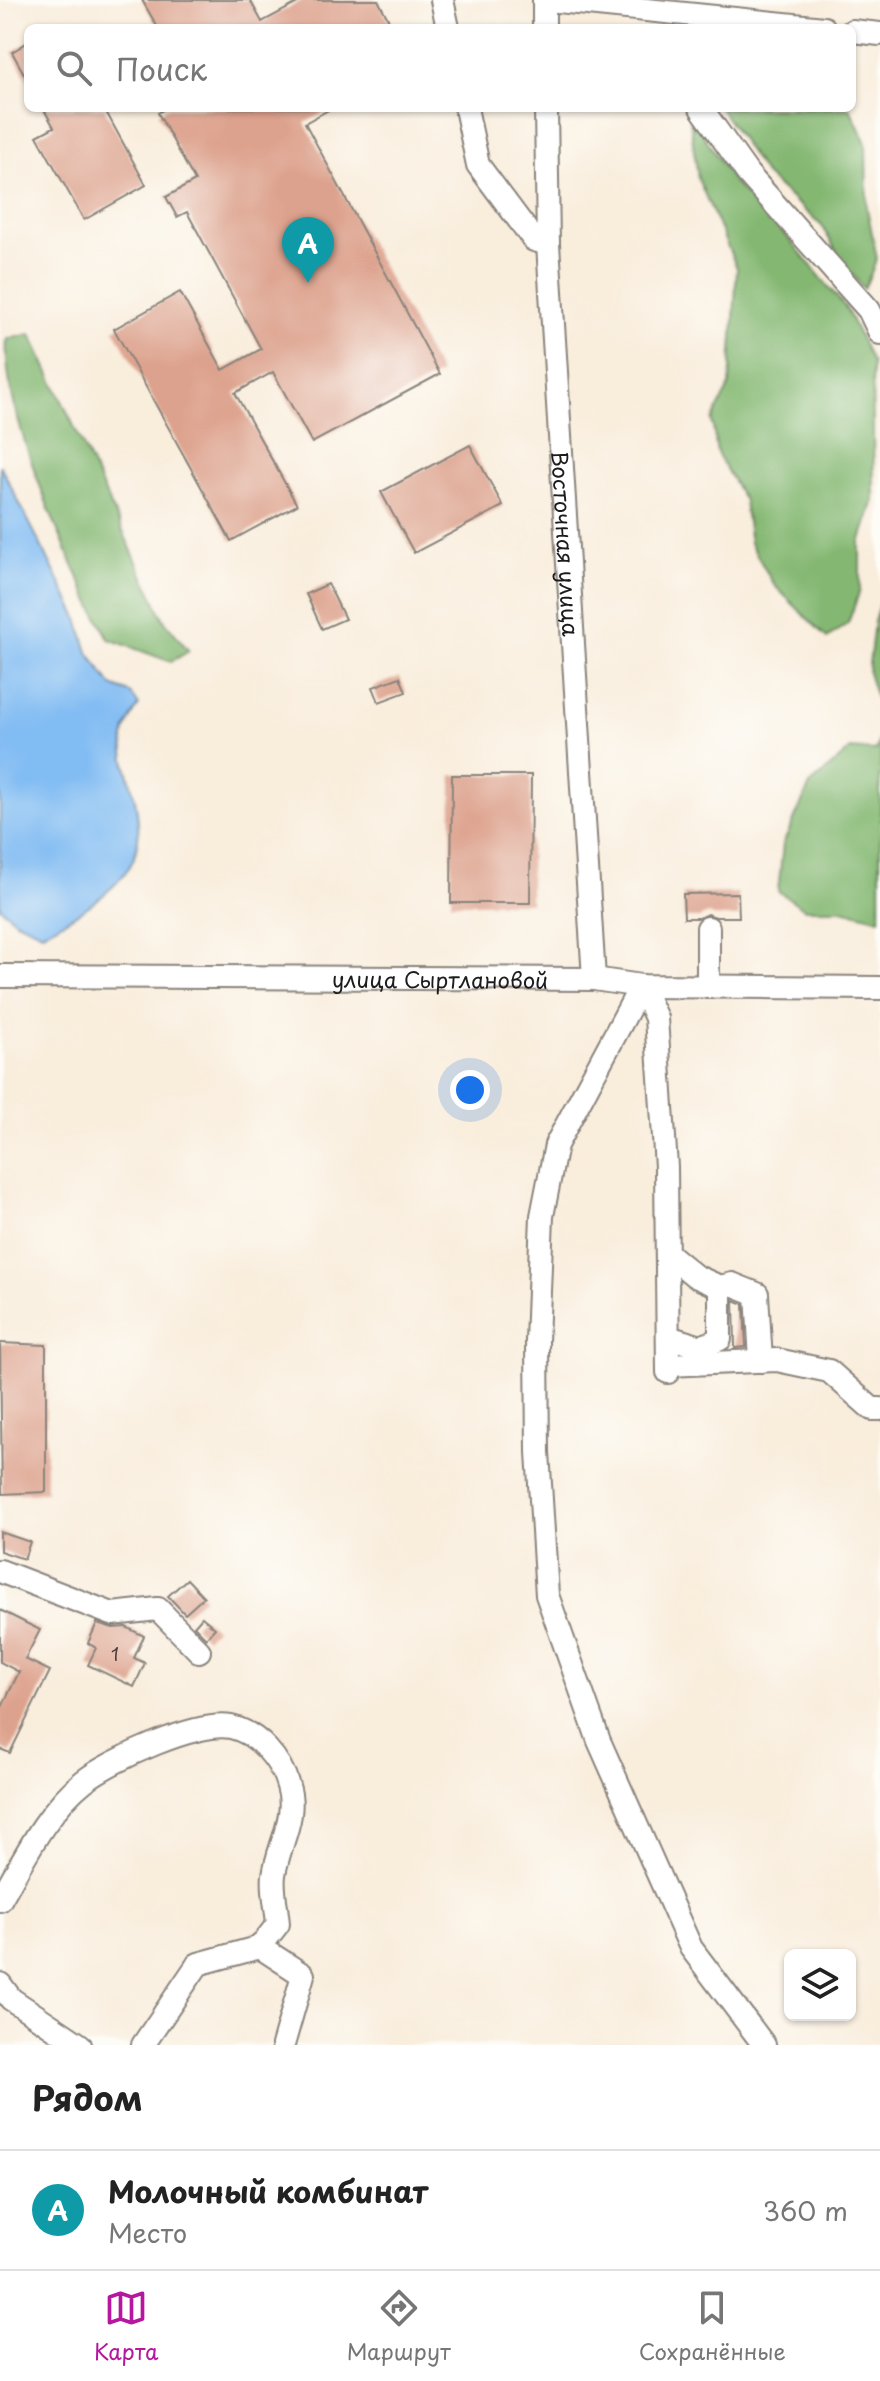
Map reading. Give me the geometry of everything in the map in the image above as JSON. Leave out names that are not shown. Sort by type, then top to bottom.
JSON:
[{"type":"street","points":[[442,0],[447,24]]},
{"type":"street","points":[[544,24],[546,0],[783,24]]},
{"type":"street","points":[[631,9],[641,24]]},
{"type":"street","points":[[856,31],[880,34]]},
{"type":"street","points":[[467,112],[478,165],[534,240],[548,244]]},
{"type":"street","name":"Восточная улица","points":[[546,112],[548,244],[594,979]]},
{"type":"street","points":[[704,112],[748,174],[869,310],[880,333]]},
{"type":"street","points":[[708,928],[708,987]]},
{"type":"street","name":"улица Сыртлановой","points":[[0,976],[594,979],[641,986],[880,988]]},
{"type":"street","points":[[641,986],[656,1018],[666,1167],[668,1368],[777,1360],[829,1371],[872,1409],[880,1409]]},
{"type":"street","points":[[641,986],[556,1145],[542,1216],[537,1341],[538,1436],[547,1595],[599,1741],[691,1948],[764,2045]]},
{"type":"street","points":[[667,1253],[695,1276],[720,1287],[732,1284],[757,1294],[761,1361]]},
{"type":"street","points":[[668,1337],[701,1347],[720,1339],[720,1287]]},
{"type":"street","points":[[0,1571],[112,1614],[158,1609],[199,1651]]},
{"type":"street","points":[[0,1900],[51,1815],[84,1781],[129,1754],[182,1734],[229,1726],[258,1738],[289,1786],[290,1821],[273,1876],[278,1924],[260,1947],[198,1964],[143,2045]]},
{"type":"street","points":[[260,1947],[303,1975],[283,2045]]},
{"type":"street","points":[[0,1984],[11,1999],[80,2045]]},
{"type":"green space","points":[[689,112],[734,183],[790,240],[846,308],[872,363],[874,500],[860,543],[860,590],[848,623],[827,638],[774,585],[750,543],[744,501],[717,453],[712,421],[730,384],[737,268],[698,179]]},
{"type":"green space","points":[[723,112],[852,112],[866,143],[867,208],[877,259],[864,289],[844,265],[822,226],[765,175]]},
{"type":"green space","points":[[31,334],[164,620],[189,651],[171,662],[109,639],[77,575],[42,492],[15,407],[8,370],[7,339]]},
{"type":"green space","points":[[880,601],[880,711],[868,673],[874,622]]},
{"type":"green space","points":[[880,736],[880,919],[842,909],[805,909],[778,891],[783,844],[810,785],[851,749],[876,751]]},
{"type":"water","points":[[0,465],[77,616],[88,652],[112,686],[130,693],[139,705],[127,726],[124,741],[138,820],[138,844],[134,859],[122,877],[102,896],[42,933],[16,921],[0,907]]},
{"type":"building","points":[[142,0],[250,0],[262,22],[303,0],[378,0],[391,24],[156,24]]},
{"type":"building","points":[[24,44],[24,74],[12,52]]},
{"type":"building","points":[[45,112],[106,112],[146,185],[84,220],[37,136],[54,127]]},
{"type":"building","points":[[325,112],[305,123],[440,374],[312,443],[273,372],[235,393],[297,505],[231,541],[114,329],[180,292],[223,370],[261,349],[187,212],[177,217],[166,197],[195,181],[158,113]]},
{"type":"building","points":[[470,445],[503,506],[414,553],[381,492]]},
{"type":"building","points":[[328,584],[345,619],[322,629],[306,594]]},
{"type":"building","points":[[400,677],[406,692],[379,702],[373,687]]},
{"type":"building","points":[[452,775],[531,775],[530,903],[451,903]]},
{"type":"building","points":[[738,893],[739,917],[707,914],[699,918],[684,918],[683,894]]},
{"type":"building","points":[[734,1300],[744,1304],[746,1347],[735,1348]]},
{"type":"building","points":[[0,1343],[46,1345],[46,1492],[2,1494]]},
{"type":"building","points":[[0,1532],[30,1542],[24,1559],[0,1551]]},
{"type":"building","points":[[187,1579],[204,1597],[185,1614],[168,1596]]},
{"type":"building","points":[[0,1610],[40,1630],[25,1659],[50,1671],[10,1753],[0,1749],[0,1711],[19,1672],[0,1662]]},
{"type":"building","points":[[202,1617],[215,1628],[206,1638],[194,1626]]},
{"type":"building","points":[[97,1623],[113,1628],[126,1627],[144,1636],[134,1658],[145,1663],[134,1687],[88,1665],[96,1648],[88,1643]]},
{"type":"place","name":"Молочный комбинат","points":[[308,283]]}]
